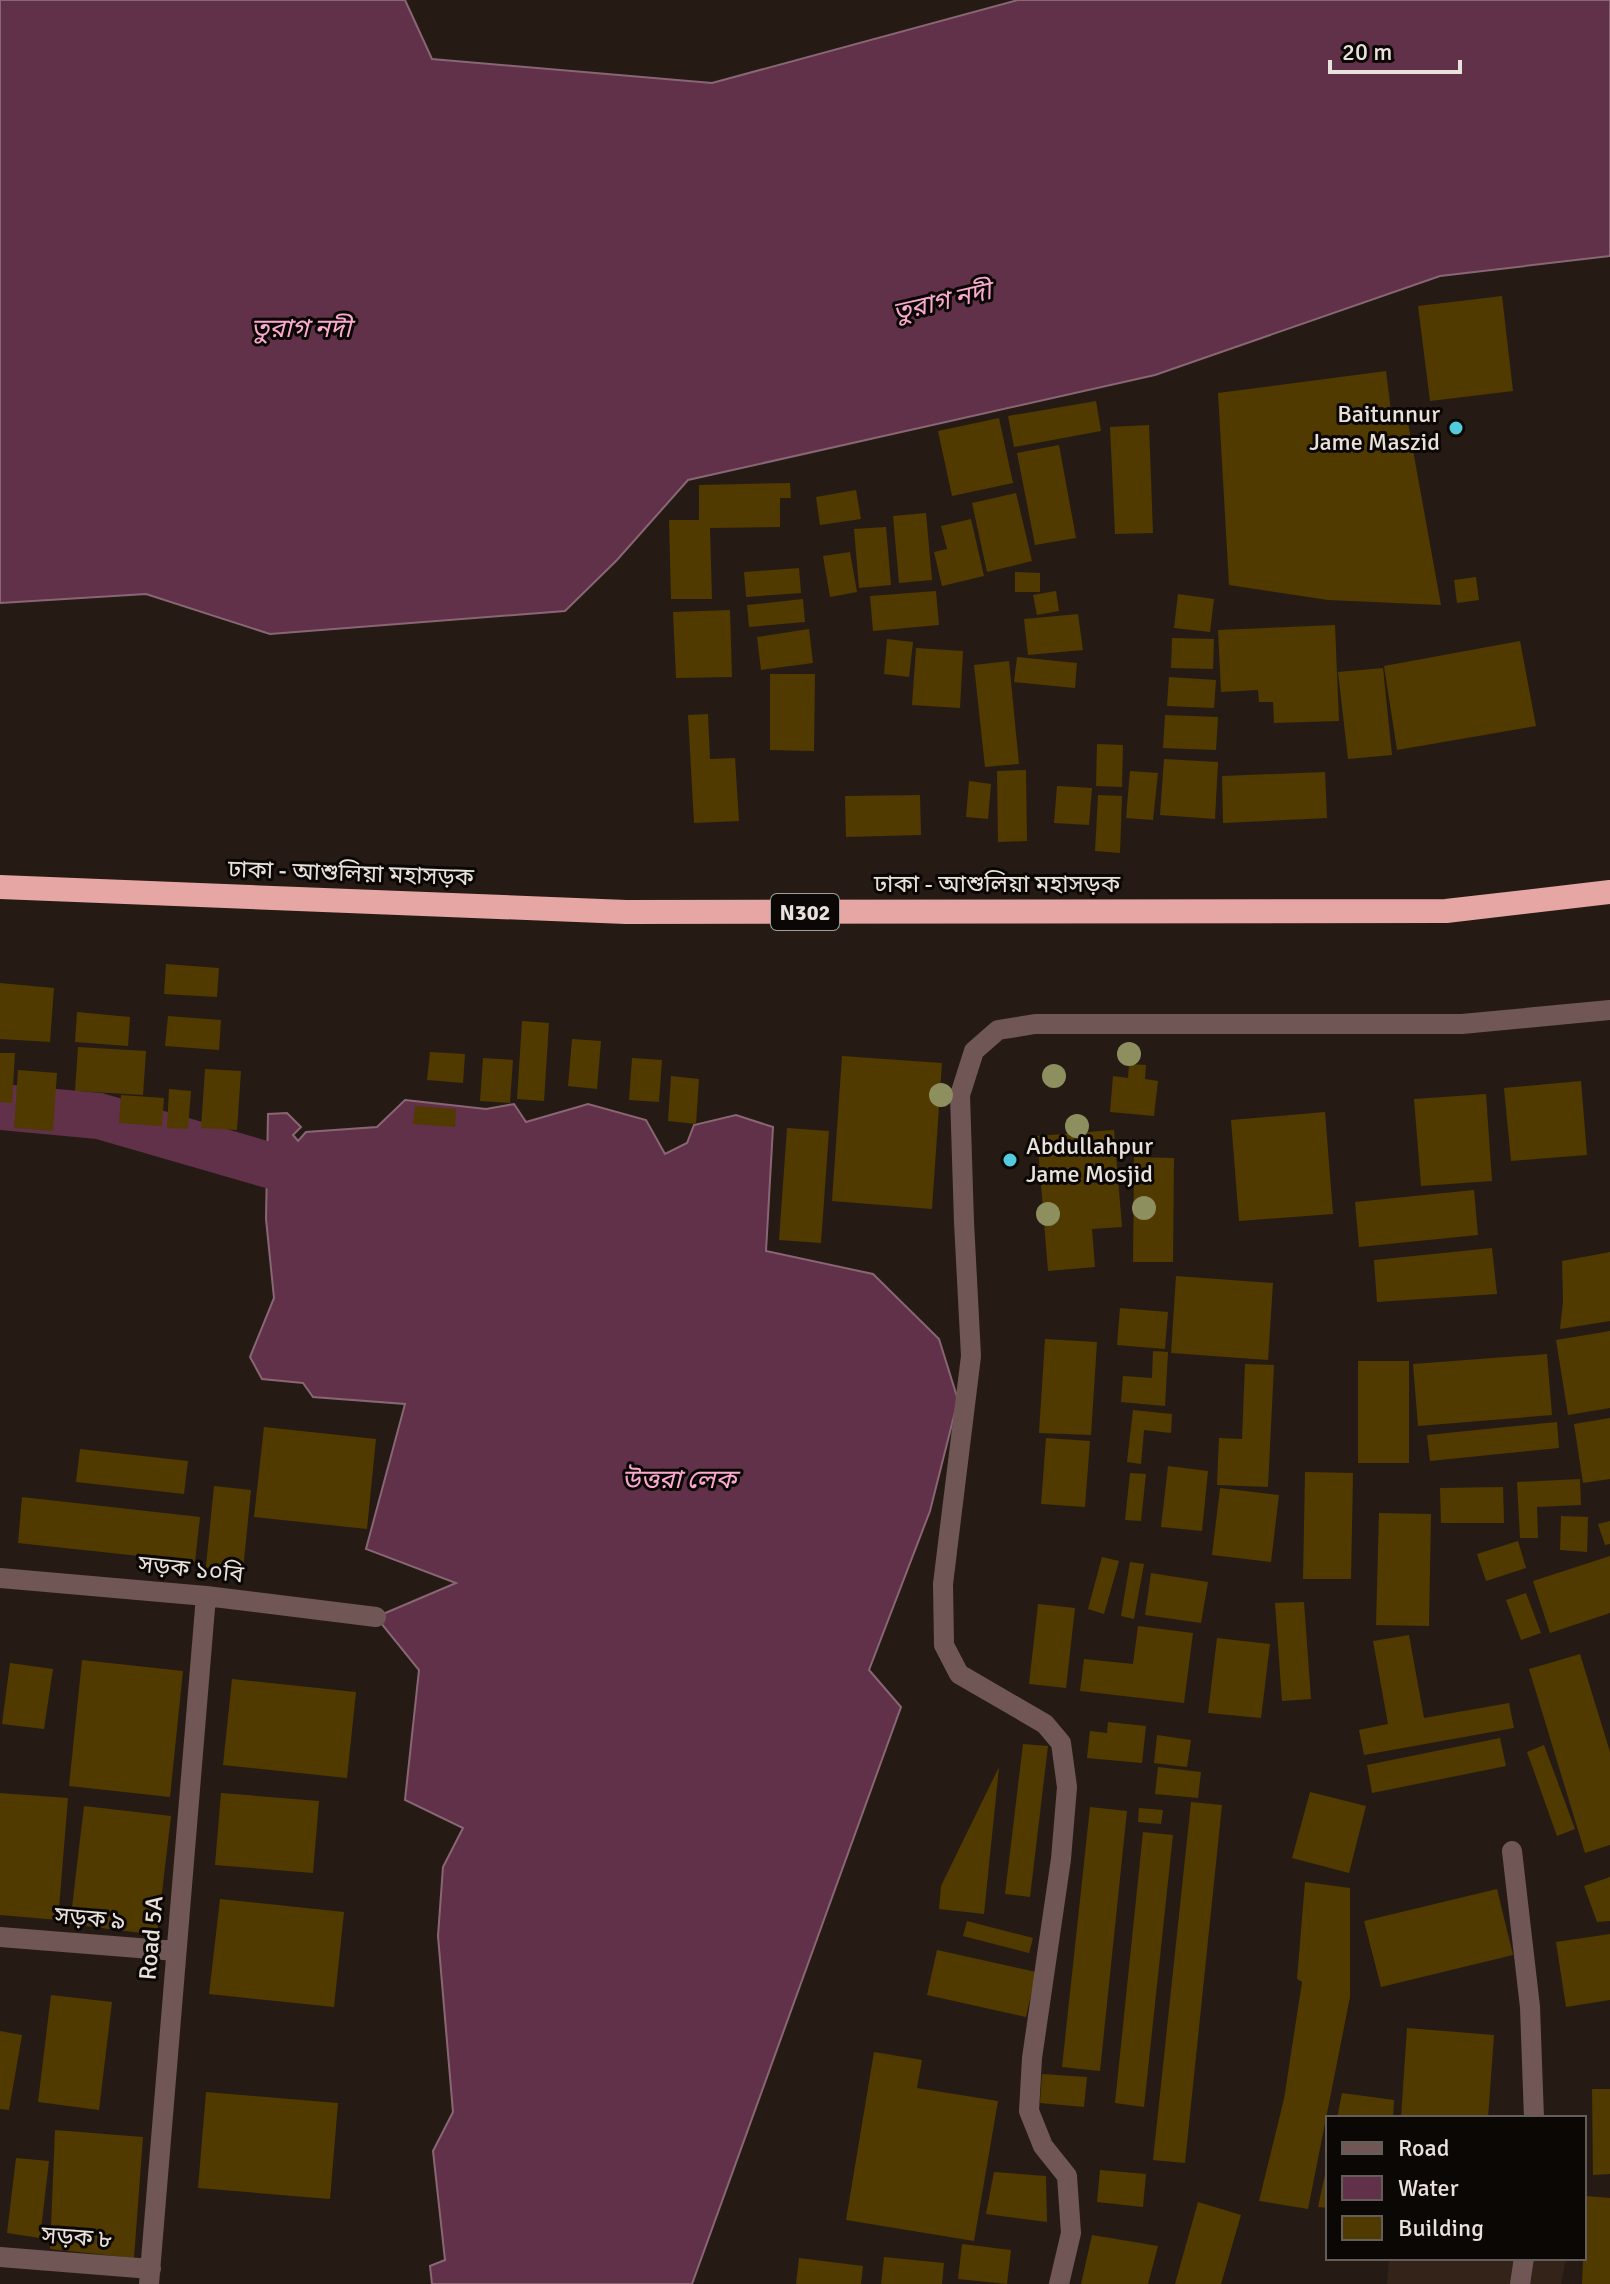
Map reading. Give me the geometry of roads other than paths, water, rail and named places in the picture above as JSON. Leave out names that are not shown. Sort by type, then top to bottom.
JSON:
[{"type":"highway","name":"ঢাকা - আশুলিয়া মহাসড়ক","points":[[0,887],[626,912],[1446,911],[1610,892]]},
{"type":"street","points":[[1059,2284],[1071,2233],[1067,2176],[1043,2146],[1029,2111],[1032,2058],[1061,1859],[1067,1787],[1061,1743],[1045,1724],[959,1674],[944,1645],[943,1584],[971,1356],[960,1095],[974,1051],[998,1030],[1035,1024],[1462,1024],[1610,1010]]},
{"type":"street","name":"সড়ক ১০বি","points":[[0,1578],[206,1596],[376,1617]]},
{"type":"street","name":"Road 5A","points":[[150,2276],[206,1596]]},
{"type":"street","points":[[1512,1851],[1530,2007],[1534,2116]]},
{"type":"street","name":"সড়ক ৯","points":[[0,1937],[176,1951]]},
{"type":"street","name":"সড়ক ৮","points":[[0,2257],[150,2276]]},
{"type":"street","points":[[1520,2284],[1524,2260]]},
{"type":"water","name":"তুরাগ নদী","points":[[0,0],[405,0],[432,59],[712,83],[1018,0],[1610,0],[1610,256],[1440,276],[1155,375],[688,480],[617,560],[565,611],[270,634],[146,594],[0,603]]},
{"type":"water","name":"উত্তরা লেক","points":[[405,1100],[486,1109],[514,1104],[526,1122],[588,1104],[646,1120],[665,1154],[687,1143],[694,1125],[736,1115],[773,1127],[766,1251],[873,1274],[939,1339],[958,1400],[930,1511],[869,1670],[901,1707],[692,2284],[432,2284],[430,2266],[445,2260],[433,2151],[453,2112],[438,1936],[443,1867],[463,1828],[405,1800],[419,1670],[376,1617],[456,1583],[366,1549],[405,1404],[313,1397],[303,1383],[262,1379],[250,1357],[274,1298],[266,1219],[268,1114],[287,1113],[301,1127],[293,1135],[298,1141],[306,1132],[377,1127]]},
{"type":"waterway","points":[[0,1107],[99,1116],[326,1184]]},
{"type":"place","name":"Baitunnur Jame Maszid","points":[[1456,428]]},
{"type":"place","name":"Abdullahpur Jame Mosjid","points":[[1010,1160]]}]
